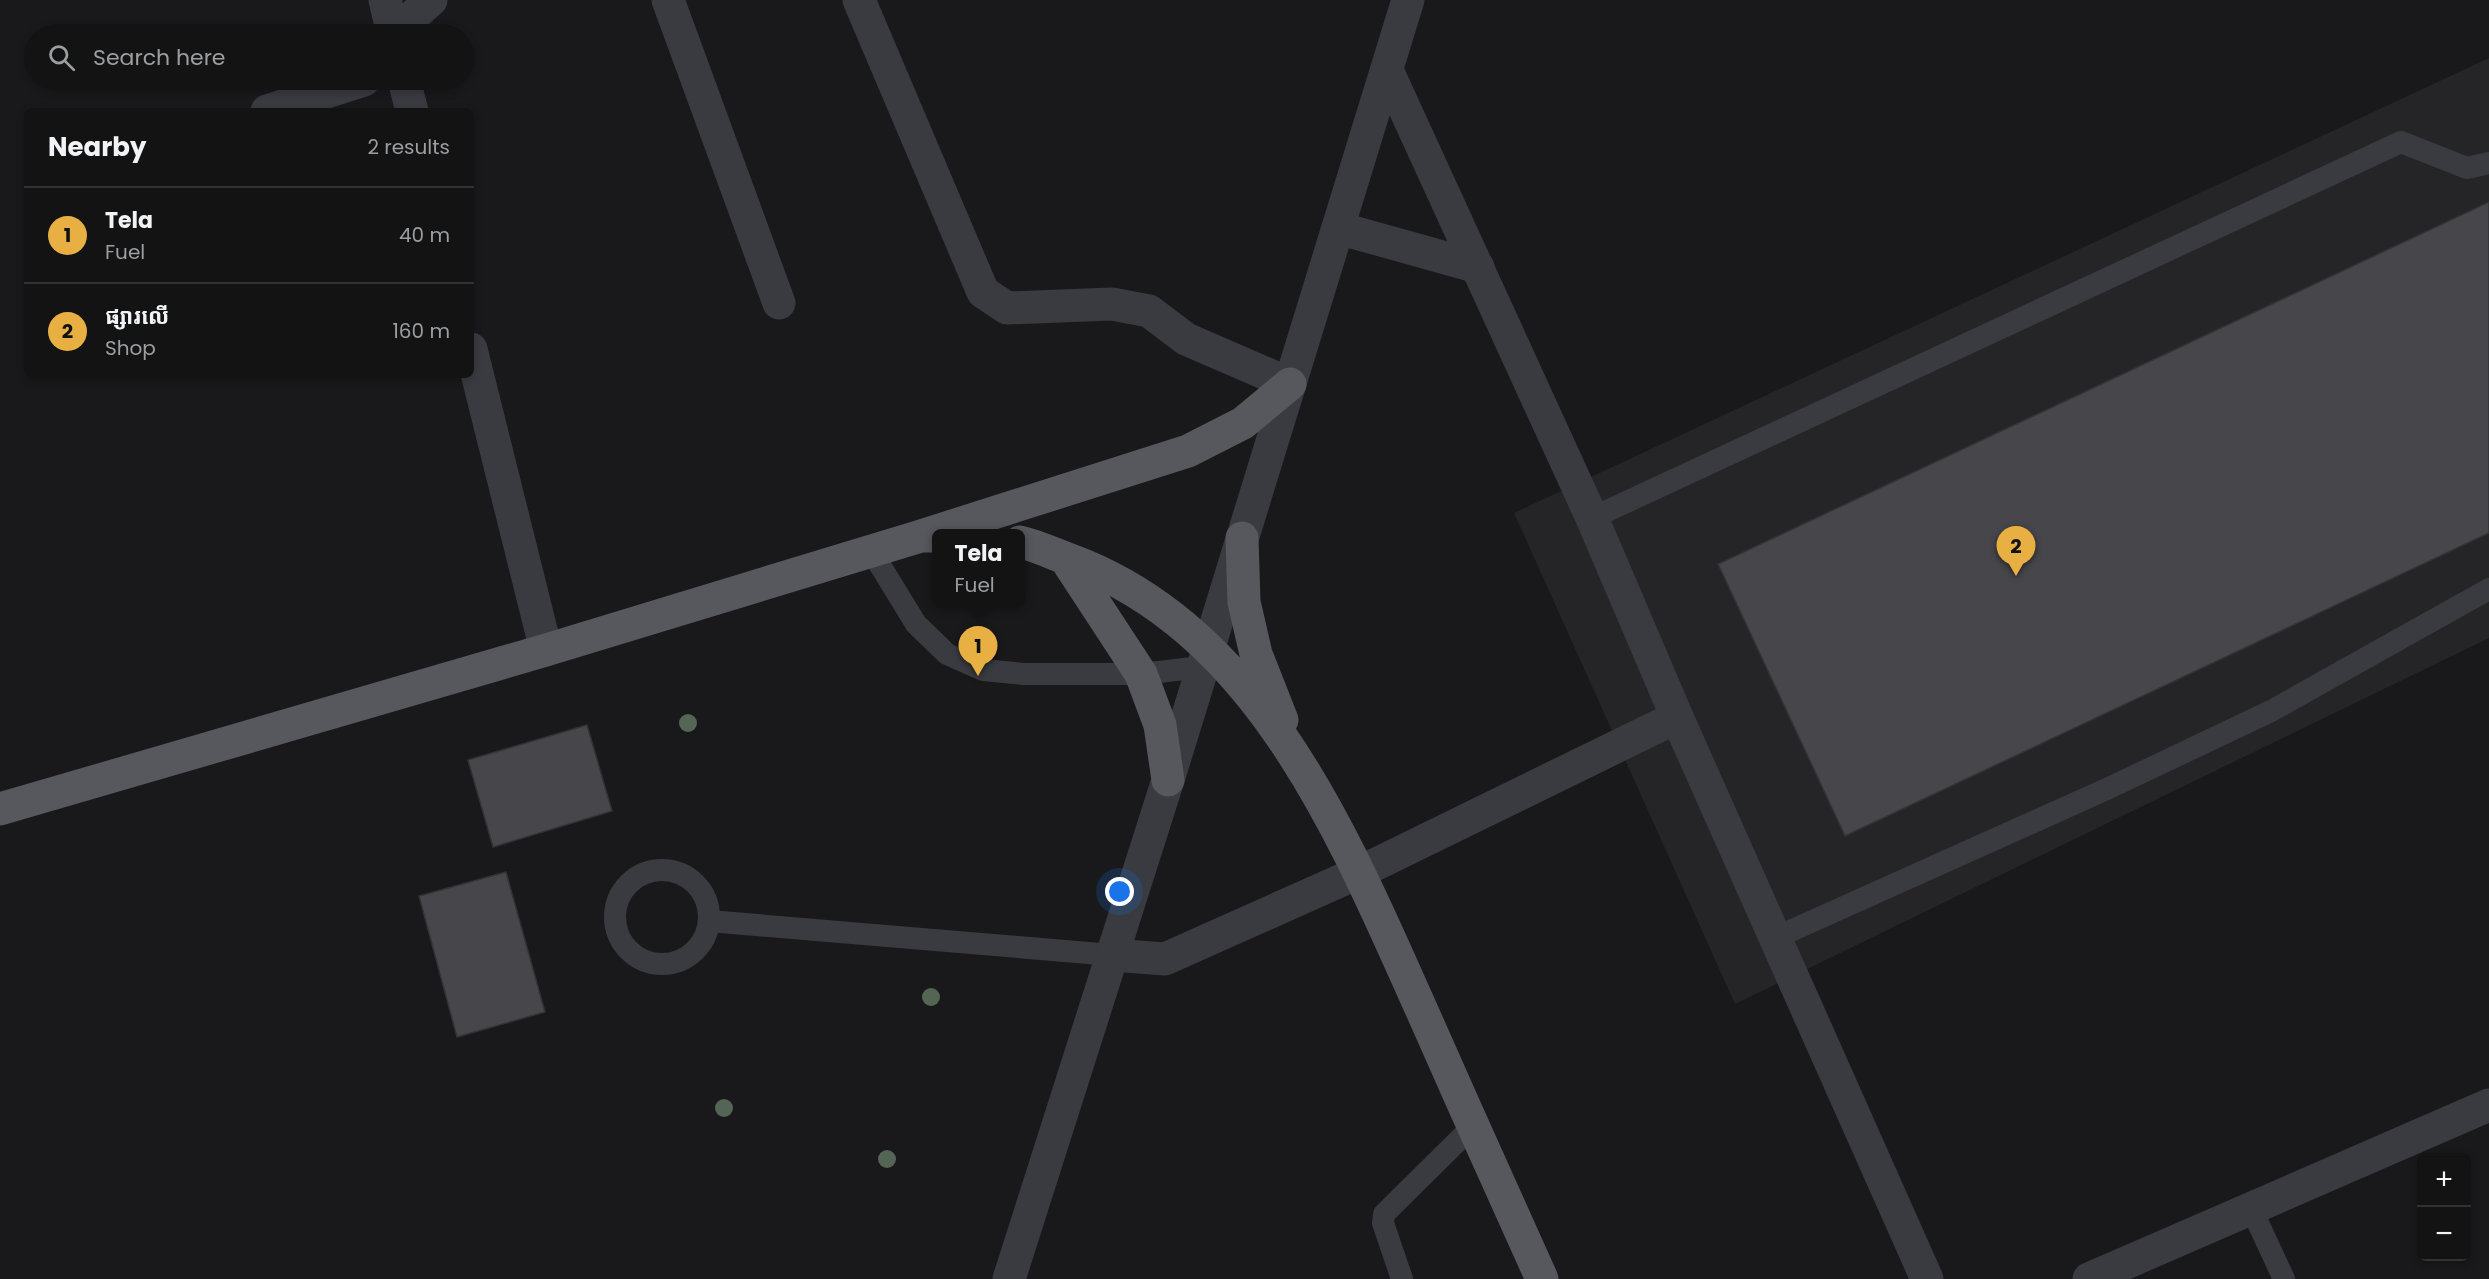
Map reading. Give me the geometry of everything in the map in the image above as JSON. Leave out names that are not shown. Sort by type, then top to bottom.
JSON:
[{"type":"main road","points":[[949,529],[1188,451],[1243,423],[1290,384]]},
{"type":"main road","points":[[0,809],[928,536]]},
{"type":"main road","points":[[1242,538],[1244,602],[1256,654],[1299,763]]},
{"type":"main road","points":[[1025,544],[1104,573],[1168,614],[1205,658],[1268,717],[1299,763],[1360,872],[1542,1279]]},
{"type":"main road","points":[[1065,558],[1141,674],[1160,725],[1168,780]]},
{"type":"street","points":[[385,0],[391,24]]},
{"type":"street","points":[[404,24],[432,0]]},
{"type":"street","points":[[668,0],[778,303]]},
{"type":"street","points":[[859,0],[983,292],[1008,308],[1112,304],[1149,311],[1186,339],[1290,384]]},
{"type":"street","points":[[1009,1279],[1168,780],[1408,0]]},
{"type":"street","points":[[1387,70],[1592,518],[1774,938],[1927,1279]]},
{"type":"street","points":[[276,108],[333,90]]},
{"type":"street","points":[[407,90],[411,108]]},
{"type":"street","points":[[1338,228],[1478,267]]},
{"type":"street","points":[[474,361],[546,650]]},
{"type":"street","points":[[1113,956],[1165,959],[1360,872],[1677,717]]},
{"type":"street","points":[[2089,1279],[2489,1105]]},
{"type":"lane","points":[[1592,518],[2401,142],[2467,168],[2489,164]]},
{"type":"lane","points":[[872,552],[916,624],[947,654],[983,670],[1024,674],[1141,674],[1205,658]]},
{"type":"lane","points":[[1774,938],[2098,792],[2271,711],[2489,589]]},
{"type":"lane","points":[[670,870],[692,880],[703,891],[709,906],[710,921],[697,949],[684,959],[670,964],[654,964],[626,949],[618,936],[615,920],[616,905],[622,890],[633,879],[647,872],[670,870]]},
{"type":"lane","points":[[710,921],[1113,956]]},
{"type":"lane","points":[[1402,1279],[1383,1223],[1384,1214],[1473,1126]]},
{"type":"lane","points":[[2250,1209],[2284,1279]]},
{"type":"shaded area","points":[[2489,58],[2489,638],[1735,1004],[1514,513]]},
{"type":"building","points":[[2489,202],[2489,533],[1845,836],[1718,564]]},
{"type":"building","points":[[587,725],[612,811],[493,847],[468,760]]},
{"type":"building","points":[[506,872],[545,1012],[457,1037],[419,896]]},
{"type":"place","name":"ផ្សារលើ","points":[[2016,576]]},
{"type":"place","name":"Tela","points":[[978,676]]}]
